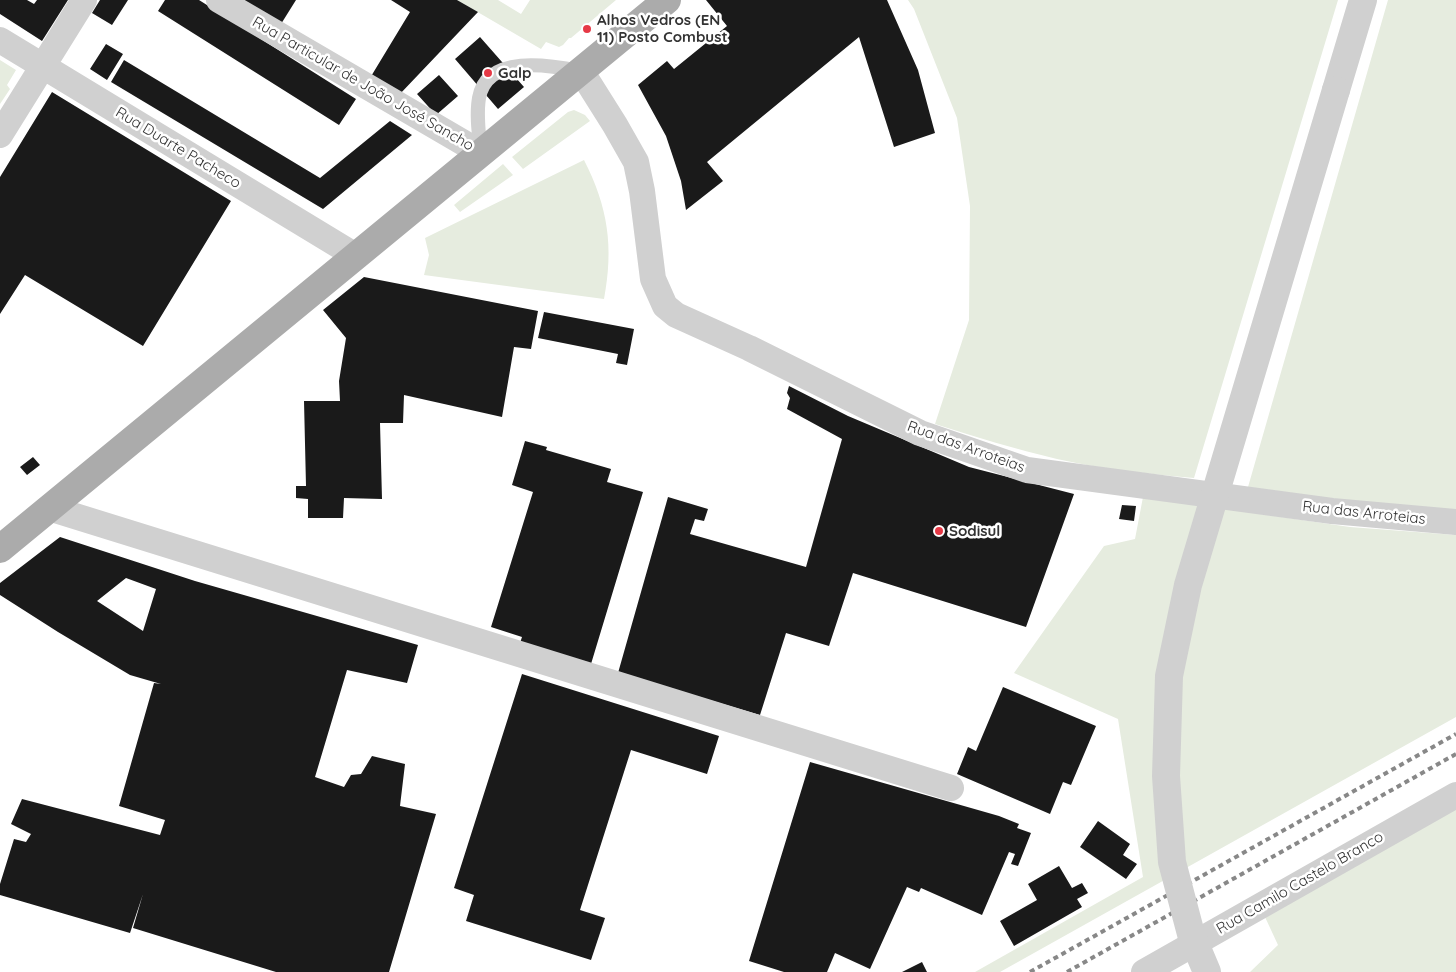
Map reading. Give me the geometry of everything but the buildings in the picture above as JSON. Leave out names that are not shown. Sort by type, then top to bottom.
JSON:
[{"type":"main road","points":[[0,549],[667,0]]},
{"type":"street","points":[[0,135],[84,0]]},
{"type":"street","name":"Rua Particular de João José Sancho","points":[[219,0],[481,153]]},
{"type":"street","points":[[1207,972],[1191,934],[1172,862],[1166,776],[1169,676],[1188,585],[1363,0]]},
{"type":"street","name":"Rua Duarte Pacheco","points":[[0,40],[356,256]]},
{"type":"street","name":"Rua das Arroteias","points":[[581,71],[616,125],[636,162],[642,190],[651,274],[665,306],[676,315],[750,348],[920,433],[1027,470],[1332,511],[1456,522]]},
{"type":"street","points":[[49,508],[951,788]]},
{"type":"street","name":"Rua Camilo Castelo Branco","points":[[1144,972],[1456,795]]},
{"type":"lane","points":[[481,153],[478,112],[480,96],[483,88],[494,75],[504,68],[519,66],[556,66],[581,71]]},
{"type":"shaded area","points":[[457,0],[498,0],[521,14],[530,0],[616,0],[563,45],[559,47],[546,42],[541,49]]},
{"type":"shaded area","points":[[908,0],[1338,0],[1194,478],[1125,471],[1057,459],[935,424],[969,320],[970,206],[957,118],[914,9]]},
{"type":"shaded area","points":[[1388,0],[1456,0],[1456,511],[1402,508],[1248,487]]},
{"type":"shaded area","points":[[0,60],[16,70],[7,85],[10,89],[0,104]]},
{"type":"shaded area","points":[[574,110],[585,115],[590,121],[523,169],[512,157],[568,112]]},
{"type":"shaded area","points":[[584,160],[599,194],[607,228],[608,262],[604,299],[424,275],[429,255],[425,238]]},
{"type":"shaded area","points":[[503,164],[513,175],[460,212],[454,205]]},
{"type":"shaded area","points":[[1143,497],[1350,527],[1456,535],[1456,717],[1000,972],[975,972],[1143,877],[1118,719],[1014,673],[1104,546],[1135,539]]},
{"type":"shaded area","points":[[1456,808],[1456,972],[1250,972],[1278,945],[1265,917]]},
{"type":"railway","points":[[1030,972],[1456,734]]},
{"type":"railway","points":[[1067,972],[1456,754]]},
{"type":"place","name":"Alhos Vedros (EN 11) Posto Combust","points":[[587,29]]},
{"type":"place","name":"Galp","points":[[488,73]]},
{"type":"place","name":"Sodisul","points":[[939,531]]}]
